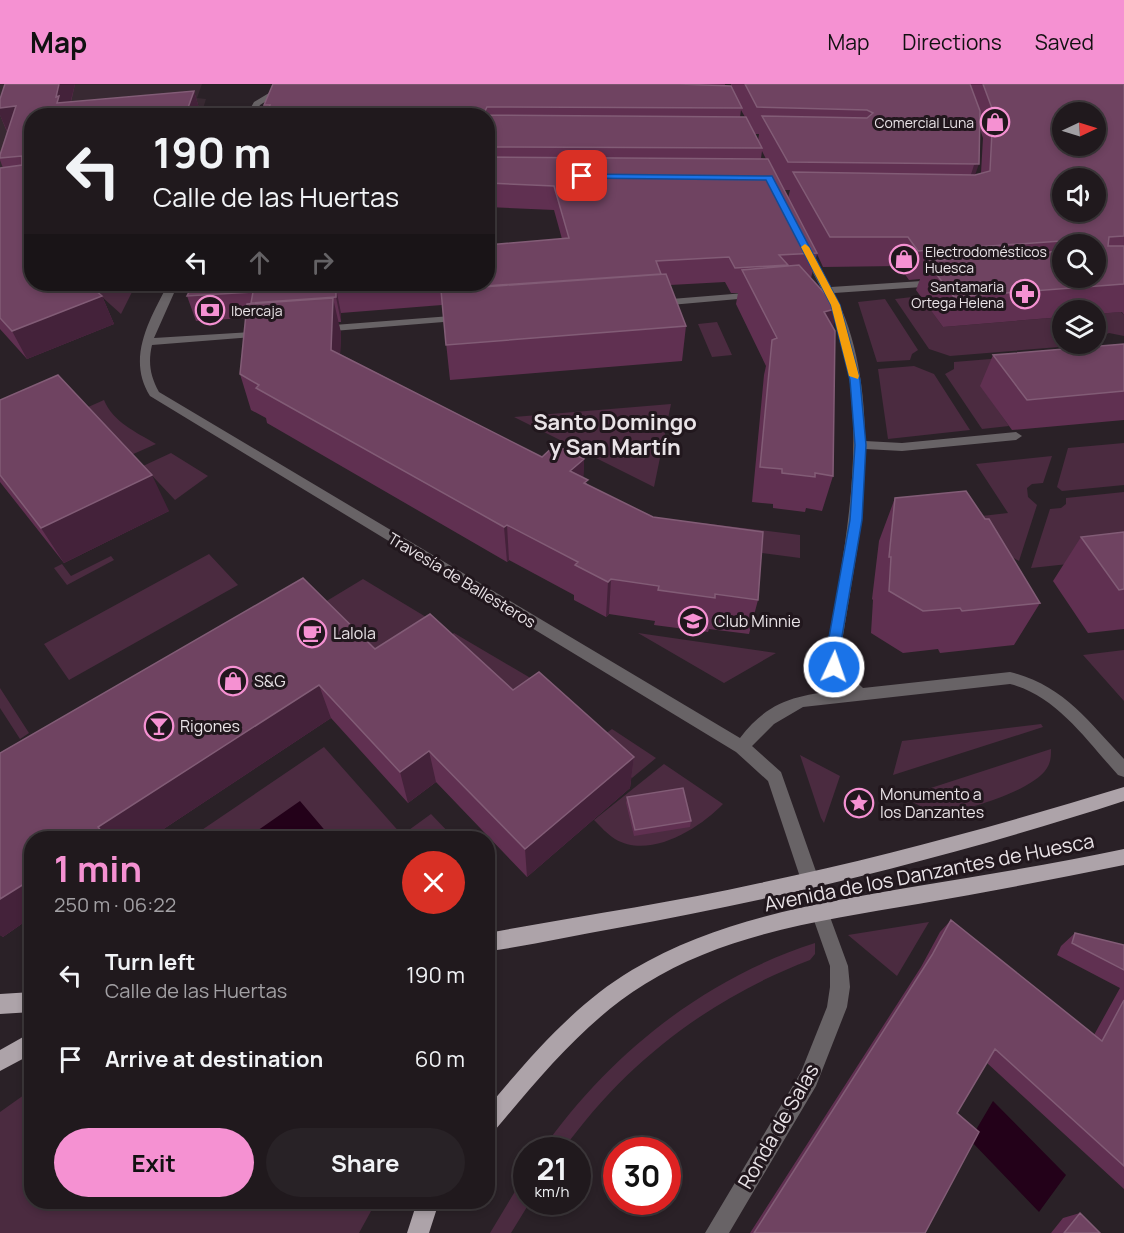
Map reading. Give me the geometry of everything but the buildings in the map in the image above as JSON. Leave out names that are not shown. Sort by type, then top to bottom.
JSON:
[{"type":"main road","name":"Avenida de los Danzantes de Huesca","points":[[495,941],[810,880],[968,842],[1124,794]]},
{"type":"main road","name":"Avenida de los Danzantes de Huesca","points":[[495,1114],[558,1041],[584,1017],[639,977],[678,957],[737,933],[820,912],[1124,857]]},
{"type":"main road","points":[[0,1004],[24,1002]]},
{"type":"main road","points":[[0,1061],[24,1047]]},
{"type":"main road","points":[[418,1233],[426,1209]]},
{"type":"street","points":[[256,108],[261,102],[280,90],[290,88]]},
{"type":"street","points":[[799,236],[828,290],[841,323],[851,360],[859,411],[861,445],[856,520],[832,654],[834,667],[843,682],[858,693]]},
{"type":"street","points":[[786,293],[946,283]]},
{"type":"street","name":"Travesía de Ballesteros","points":[[169,291],[147,342],[142,364],[148,386],[163,401],[742,747],[775,777],[810,880]]},
{"type":"street","points":[[643,304],[774,294]]},
{"type":"street","points":[[313,329],[477,317]]},
{"type":"street","points":[[147,342],[279,332]]},
{"type":"street","points":[[861,445],[902,447],[1016,436]]},
{"type":"street","points":[[742,747],[757,727],[777,711],[801,701],[998,678],[1020,679],[1039,686],[1056,698],[1124,770]]},
{"type":"street","name":"Ronda de Salas","points":[[716,1233],[809,1079],[837,1007],[840,987],[839,966],[820,912]]},
{"type":"shaded area","points":[[0,84],[202,84],[197,98],[206,99],[203,108],[24,108],[24,170],[0,172]]},
{"type":"shaded area","points":[[95,291],[132,291],[121,314]]},
{"type":"shaded area","points":[[921,296],[943,327],[1052,318],[1052,348],[950,356],[929,349],[895,299]]},
{"type":"shaded area","points":[[885,299],[918,350],[912,354],[910,360],[877,362],[858,302]]},
{"type":"shaded area","points":[[1121,312],[1124,315],[1124,336],[1106,334],[1106,313]]},
{"type":"shaded area","points":[[717,322],[732,355],[712,357],[698,324]]},
{"type":"shaded area","points":[[1052,354],[1088,354],[981,386],[1009,426],[982,429],[945,374],[954,369],[954,362]]},
{"type":"shaded area","points":[[914,366],[934,374],[970,430],[888,439],[878,369]]},
{"type":"shaded area","points":[[104,400],[119,420],[156,444],[131,455],[86,408]]},
{"type":"shaded area","points":[[671,404],[654,487],[514,417]]},
{"type":"shaded area","points":[[1124,443],[1124,485],[1062,491],[1057,487],[1068,448]]},
{"type":"shaded area","points":[[171,453],[208,476],[175,500],[143,466]]},
{"type":"shaded area","points":[[1052,456],[1043,483],[1032,484],[1027,488],[1028,497],[1037,505],[1019,561],[947,520],[1008,513],[976,464]]},
{"type":"shaded area","points":[[1124,492],[1124,558],[1031,568],[1050,509],[1061,508],[1066,504],[1066,498]]},
{"type":"shaded area","points":[[702,523],[800,535],[800,558],[699,545]]},
{"type":"shaded area","points":[[209,554],[238,585],[69,680],[44,644]]},
{"type":"shaded area","points":[[111,556],[114,560],[67,585],[54,568],[62,564],[71,576]]},
{"type":"shaded area","points":[[363,579],[431,620],[378,654],[325,602]]},
{"type":"shaded area","points":[[454,633],[539,683],[514,704],[441,642]]},
{"type":"shaded area","points":[[638,633],[776,653],[724,683]]},
{"type":"shaded area","points":[[1124,650],[1124,701],[1083,655]]},
{"type":"shaded area","points":[[0,688],[29,733],[20,739],[0,708]]},
{"type":"shaded area","points":[[1041,724],[1043,727],[893,775],[902,741]]},
{"type":"shaded area","points":[[612,729],[656,758],[632,778],[594,742]]},
{"type":"shaded area","points":[[324,747],[398,831],[200,831]]},
{"type":"shaded area","points":[[1051,749],[1048,766],[1039,777],[1013,792],[981,804],[939,816],[903,797]]},
{"type":"shaded area","points":[[800,755],[840,776],[824,823],[821,818]]},
{"type":"shaded area","points":[[664,764],[723,804],[688,831],[674,838],[643,846],[629,845],[615,839],[594,820]]},
{"type":"shaded area","points":[[300,801],[325,831],[257,831]]},
{"type":"shaded area","points":[[431,814],[447,831],[408,831]]},
{"type":"shaded area","points":[[929,922],[897,976],[848,935]]},
{"type":"shaded area","points":[[815,943],[815,954],[810,960],[738,993],[672,1037],[614,1089],[573,1137],[552,1137],[597,1083],[628,1052],[662,1024],[697,999],[774,958]]},
{"type":"shaded area","points":[[24,1095],[24,1209],[372,1209],[359,1233],[0,1233],[0,1112]]},
{"type":"shaded area","points":[[993,1101],[1066,1175],[1039,1212],[970,1140]]},
{"type":"shaded area","points":[[513,1195],[513,1215],[522,1215],[511,1233],[490,1233]]},
{"type":"slow traffic","points":[[805,247],[835,305],[849,350],[854,376]]},
{"type":"place","name":"Comercial Luna","points":[[995,122]]},
{"type":"place","name":"Electrodomésticos Huesca","points":[[904,259]]},
{"type":"place","name":"Santamaria Ortega Helena","points":[[1025,294]]},
{"type":"place","name":"Ibercaja","points":[[210,310]]},
{"type":"place","name":"Club Minnie","points":[[693,621]]},
{"type":"place","name":"Lalola","points":[[312,633]]},
{"type":"place","name":"S&G","points":[[233,681]]},
{"type":"place","name":"Rigones","points":[[159,726]]},
{"type":"place","name":"Monumento a los Danzantes","points":[[859,803]]},
{"type":"district","name":"Santo Domingo y San Martín","points":[[615,434]]},
{"type":"route","points":[[582,176],[769,177],[835,305],[849,350],[855,380],[861,445],[856,520],[832,654],[834,667]]}]
